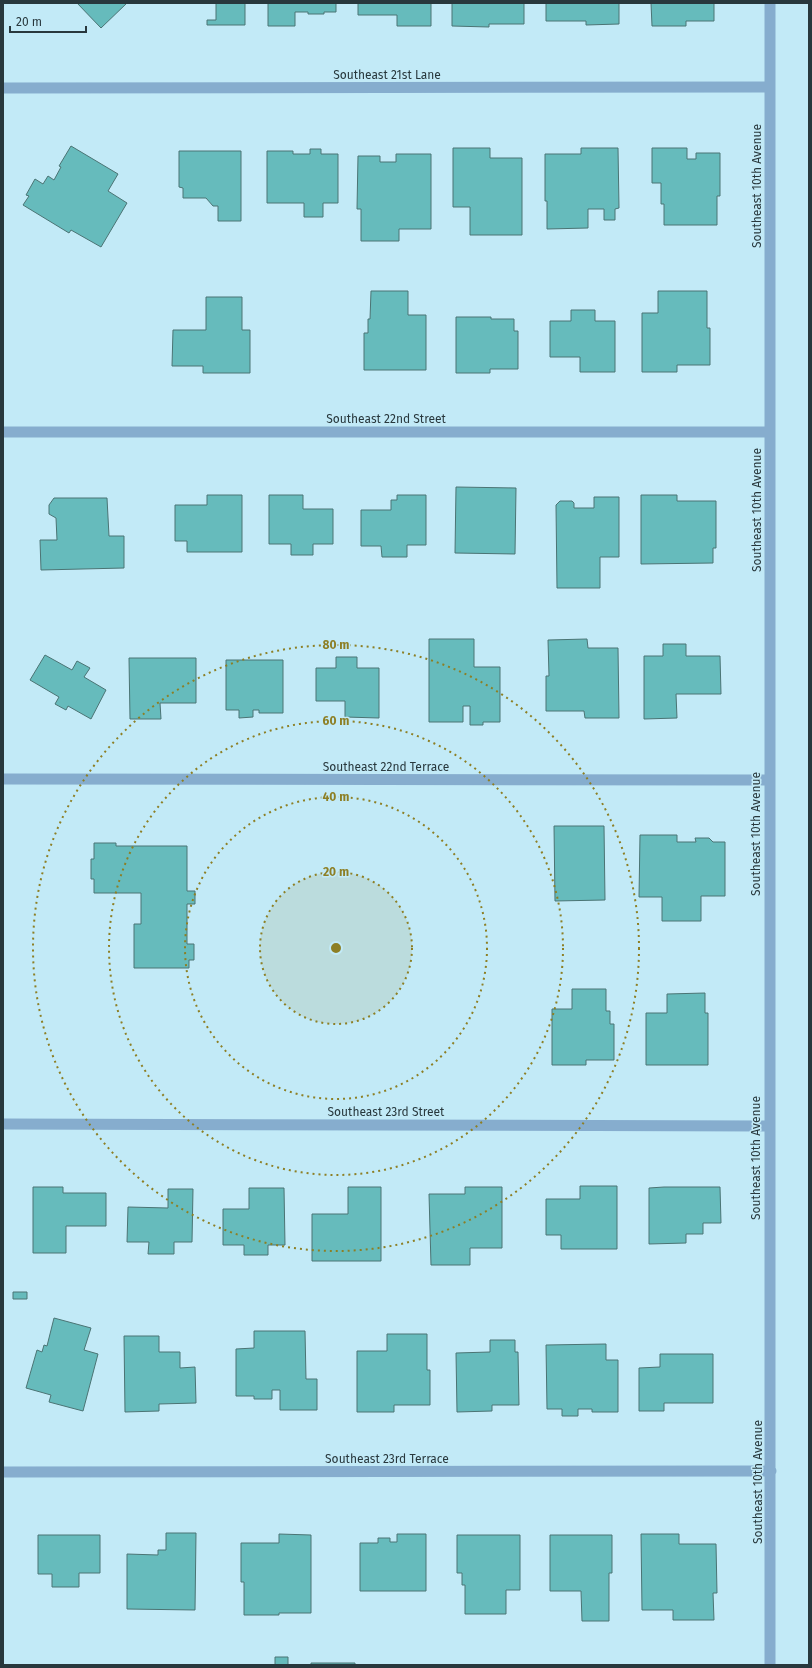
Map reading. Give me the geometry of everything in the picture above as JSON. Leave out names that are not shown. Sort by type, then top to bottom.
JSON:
[{"type":"street","name":"Southeast 10th Avenue","points":[[770,3],[770,1665]]},
{"type":"street","name":"Southeast 21st Lane","points":[[3,88],[770,87]]},
{"type":"street","name":"Southeast 22nd Street","points":[[3,432],[770,432]]},
{"type":"street","name":"Southeast 22nd Terrace","points":[[3,778],[769,780]]},
{"type":"street","name":"Southeast 23rd Street","points":[[3,1124],[769,1126]]},
{"type":"street","name":"Southeast 23rd Terrace","points":[[3,1472],[771,1471]]},
{"type":"building","points":[[77,3],[127,3],[101,28]]},
{"type":"building","points":[[216,3],[245,3],[245,25],[207,25],[207,20],[216,20]]},
{"type":"building","points":[[268,3],[336,3],[336,12],[308,14],[308,12],[295,12],[295,26],[268,26]]},
{"type":"building","points":[[358,3],[431,3],[431,26],[397,26],[397,15],[358,15]]},
{"type":"building","points":[[452,3],[524,3],[524,24],[489,24],[489,27],[452,26]]},
{"type":"building","points":[[546,3],[619,3],[619,24],[586,25],[586,21],[546,21]]},
{"type":"building","points":[[651,3],[714,3],[714,21],[686,21],[686,26],[652,26]]},
{"type":"building","points":[[71,146],[118,174],[108,191],[127,203],[101,247],[71,230],[69,233],[23,205],[29,196],[26,195],[35,179],[43,184],[48,176],[54,180],[61,167],[59,166]]},
{"type":"building","points":[[453,148],[490,148],[490,158],[522,158],[522,235],[470,235],[470,207],[453,207]]},
{"type":"building","points":[[581,148],[618,148],[619,208],[615,209],[615,220],[604,220],[604,209],[588,209],[588,228],[547,229],[547,201],[545,201],[545,154],[581,154]]},
{"type":"building","points":[[652,148],[687,148],[687,159],[696,159],[696,153],[720,153],[720,196],[717,196],[717,225],[664,225],[664,204],[661,204],[661,183],[652,183]]},
{"type":"building","points":[[310,149],[321,149],[321,154],[338,154],[338,203],[323,203],[323,217],[304,217],[304,203],[267,203],[267,151],[293,151],[293,154],[310,154]]},
{"type":"building","points":[[179,151],[241,151],[241,221],[218,221],[218,206],[213,206],[206,198],[183,198],[183,188],[179,187]]},
{"type":"building","points":[[396,154],[431,154],[431,229],[399,229],[399,241],[361,241],[361,209],[357,209],[358,156],[380,156],[380,162],[396,162]]},
{"type":"building","points":[[371,291],[408,291],[408,315],[426,315],[426,370],[364,370],[364,333],[368,333]]},
{"type":"building","points":[[658,291],[707,291],[707,328],[710,328],[710,365],[677,365],[677,372],[642,372],[642,313],[658,313]]},
{"type":"building","points":[[206,297],[242,297],[242,330],[250,330],[250,373],[203,373],[203,366],[172,366],[173,330],[206,330]]},
{"type":"building","points":[[571,310],[595,310],[595,321],[615,321],[615,372],[580,372],[580,357],[550,357],[550,321],[571,321]]},
{"type":"building","points":[[456,317],[491,317],[491,319],[514,319],[514,331],[518,331],[518,369],[490,369],[490,373],[456,373]]},
{"type":"building","points":[[456,487],[516,488],[515,554],[455,553]]},
{"type":"building","points":[[207,495],[242,495],[242,552],[187,552],[187,541],[175,541],[175,505],[207,505]]},
{"type":"building","points":[[269,495],[303,495],[303,509],[333,509],[333,544],[313,544],[313,555],[291,555],[291,544],[269,544]]},
{"type":"building","points":[[397,495],[426,495],[426,545],[407,545],[407,557],[382,557],[381,546],[361,546],[361,510],[391,510],[391,500],[397,500]]},
{"type":"building","points":[[641,495],[677,495],[677,501],[716,501],[716,548],[713,548],[713,563],[641,564]]},
{"type":"building","points":[[594,497],[619,497],[619,557],[600,557],[600,588],[557,588],[556,505],[560,501],[572,501],[574,503],[574,508],[594,508]]},
{"type":"building","points":[[54,498],[107,498],[109,536],[124,536],[124,568],[41,570],[40,540],[57,540],[56,518],[49,514],[49,505]]},
{"type":"building","points":[[429,639],[474,639],[474,667],[500,667],[500,722],[483,722],[483,725],[470,725],[470,706],[463,706],[463,722],[429,722]]},
{"type":"building","points":[[587,639],[588,648],[618,648],[619,718],[585,718],[584,711],[546,711],[546,676],[549,676],[548,640]]},
{"type":"building","points":[[663,644],[686,644],[686,656],[720,656],[721,694],[676,694],[677,718],[644,719],[644,656],[663,656]]},
{"type":"building","points":[[45,655],[72,670],[77,661],[90,668],[84,677],[106,690],[91,719],[68,706],[66,710],[55,704],[59,697],[30,680]]},
{"type":"building","points":[[336,657],[357,657],[357,668],[379,668],[379,718],[345,717],[345,701],[316,701],[316,668],[336,668]]},
{"type":"building","points":[[129,658],[196,658],[196,703],[160,703],[161,719],[130,719]]},
{"type":"building","points":[[226,660],[283,660],[283,713],[259,713],[259,710],[253,710],[253,717],[239,718],[239,710],[226,710]]},
{"type":"building","points":[[554,826],[604,826],[605,900],[555,901]]},
{"type":"building","points":[[640,835],[677,835],[677,842],[696,842],[695,838],[709,838],[713,842],[725,842],[725,896],[701,896],[701,921],[662,921],[662,897],[639,897]]},
{"type":"building","points":[[94,843],[116,843],[116,846],[187,846],[187,891],[195,891],[195,904],[187,904],[187,944],[194,944],[194,960],[189,960],[189,968],[134,968],[134,924],[141,924],[141,893],[94,893],[94,879],[91,879],[91,859],[94,859]]},
{"type":"building","points":[[572,989],[606,989],[606,1011],[610,1011],[610,1024],[614,1024],[614,1060],[586,1060],[586,1065],[552,1065],[552,1009],[572,1009]]},
{"type":"building","points":[[705,993],[705,1013],[708,1013],[708,1065],[646,1065],[646,1013],[667,1013],[667,994]]},
{"type":"building","points":[[580,1186],[617,1186],[617,1249],[561,1249],[561,1235],[546,1235],[546,1199],[580,1199]]},
{"type":"building","points":[[33,1187],[63,1187],[63,1193],[106,1193],[106,1226],[66,1226],[66,1253],[33,1253]]},
{"type":"building","points":[[348,1187],[381,1187],[381,1261],[312,1261],[312,1214],[348,1214]]},
{"type":"building","points":[[465,1187],[502,1187],[502,1248],[470,1248],[470,1265],[431,1265],[429,1194],[465,1194]]},
{"type":"building","points":[[720,1187],[721,1223],[703,1223],[703,1234],[686,1234],[686,1243],[649,1244],[649,1188]]},
{"type":"building","points":[[249,1188],[284,1188],[285,1245],[268,1245],[268,1255],[244,1255],[244,1245],[223,1245],[223,1209],[249,1209]]},
{"type":"building","points":[[168,1189],[193,1189],[192,1242],[174,1242],[174,1254],[148,1254],[149,1242],[127,1242],[128,1207],[168,1208]]},
{"type":"building","points":[[13,1292],[27,1292],[27,1299],[13,1299]]},
{"type":"building","points":[[54,1318],[91,1328],[84,1350],[98,1354],[83,1411],[49,1402],[51,1395],[26,1388],[37,1350],[42,1352],[44,1345],[47,1346]]},
{"type":"building","points":[[254,1331],[305,1331],[306,1379],[317,1379],[317,1410],[280,1410],[280,1390],[272,1390],[272,1399],[254,1399],[254,1396],[236,1396],[236,1349],[254,1348]]},
{"type":"building","points":[[387,1334],[427,1334],[427,1370],[430,1370],[430,1405],[394,1405],[394,1412],[357,1412],[357,1351],[387,1351]]},
{"type":"building","points":[[124,1336],[159,1336],[159,1352],[180,1352],[180,1368],[195,1367],[196,1403],[159,1404],[159,1411],[125,1412]]},
{"type":"building","points":[[490,1340],[515,1340],[515,1352],[518,1352],[519,1405],[492,1405],[492,1411],[457,1412],[456,1353],[490,1352]]},
{"type":"building","points":[[606,1344],[606,1360],[618,1360],[618,1412],[592,1412],[592,1409],[578,1409],[578,1416],[562,1416],[562,1409],[547,1409],[546,1345]]},
{"type":"building","points":[[660,1354],[713,1354],[713,1403],[664,1403],[664,1411],[639,1411],[639,1368],[660,1367]]},
{"type":"building","points":[[166,1533],[196,1533],[195,1610],[127,1609],[127,1554],[158,1555],[158,1550],[166,1550]]},
{"type":"building","points":[[279,1534],[311,1535],[311,1613],[244,1615],[244,1582],[241,1582],[241,1543],[279,1543]]},
{"type":"building","points":[[397,1534],[426,1534],[426,1591],[360,1591],[360,1543],[378,1543],[378,1538],[390,1538],[390,1542],[397,1542]]},
{"type":"building","points":[[641,1534],[679,1534],[679,1544],[716,1544],[717,1593],[713,1593],[714,1620],[673,1620],[673,1610],[642,1610]]},
{"type":"building","points":[[38,1535],[100,1535],[100,1573],[79,1573],[79,1587],[52,1587],[52,1574],[38,1574]]},
{"type":"building","points":[[457,1535],[520,1535],[520,1590],[506,1590],[506,1614],[465,1614],[465,1585],[462,1585],[462,1573],[457,1573]]},
{"type":"building","points":[[550,1535],[612,1535],[612,1573],[609,1573],[609,1621],[582,1621],[581,1591],[550,1591]]},
{"type":"building","points":[[275,1657],[288,1657],[288,1665],[275,1665]]},
{"type":"building","points":[[311,1663],[355,1663],[355,1665],[311,1665]]}]
